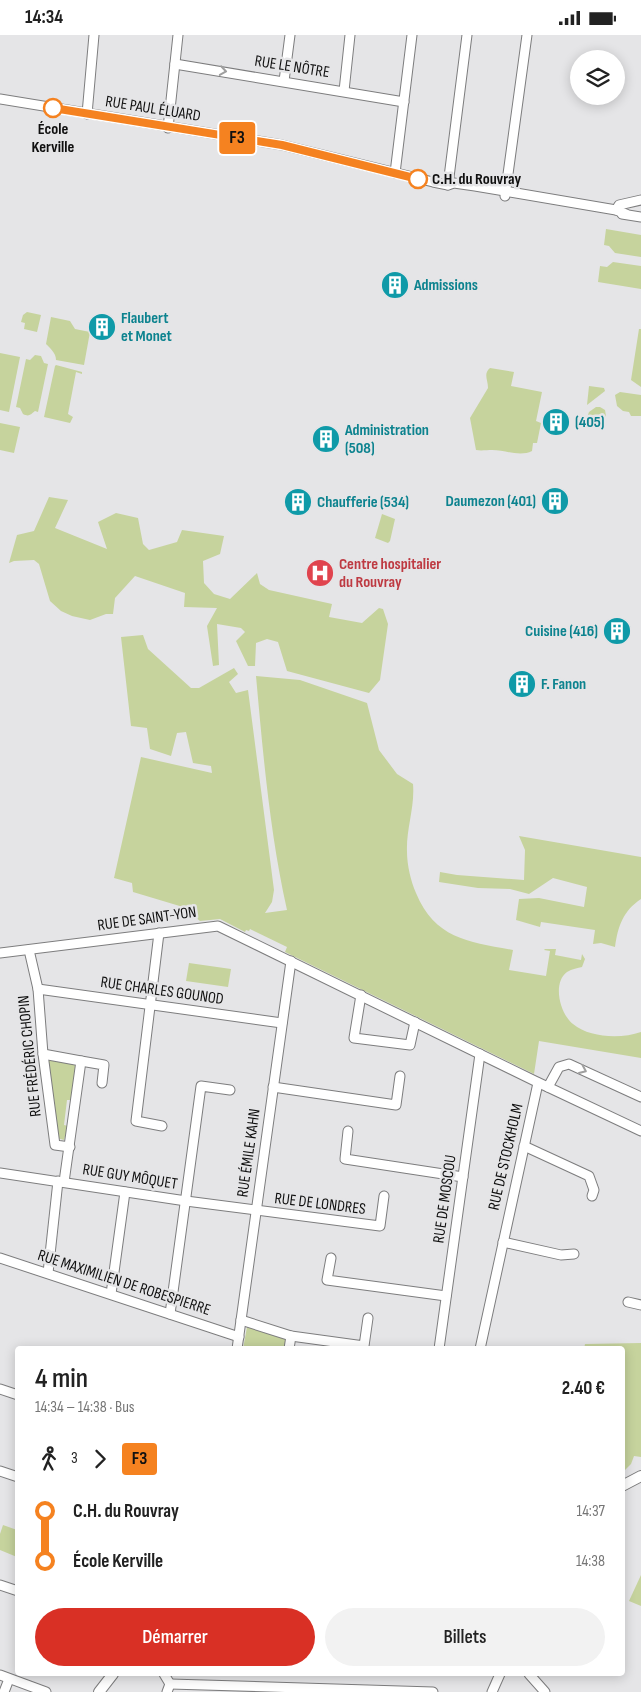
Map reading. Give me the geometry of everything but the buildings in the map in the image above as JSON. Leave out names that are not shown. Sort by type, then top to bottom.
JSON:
[{"type":"street","points":[[87,114],[94,35]]},
{"type":"street","points":[[168,127],[178,35]]},
{"type":"street","points":[[284,81],[290,35]]},
{"type":"street","points":[[344,91],[350,35]]},
{"type":"street","points":[[395,173],[412,35]]},
{"type":"street","points":[[467,35],[448,185],[450,187],[616,210],[641,217]]},
{"type":"street","points":[[505,194],[527,35]]},
{"type":"street","name":"RUE LE NÔTRE","points":[[175,64],[404,102]]},
{"type":"street","name":"RUE PAUL ÉLUARD","points":[[0,99],[282,145],[448,185],[454,183],[476,186],[505,194]]},
{"type":"street","points":[[505,194],[615,214],[626,214]]},
{"type":"street","points":[[616,210],[619,205],[641,200]]},
{"type":"street","name":"RUE DE SAINT-YON","points":[[0,953],[218,925],[538,1083]]},
{"type":"street","points":[[159,933],[136,1121],[162,1126]]},
{"type":"street","name":"RUE FRÉDÉRIC CHOPIN","points":[[29,950],[38,989],[43,1054],[55,1145],[70,1147]]},
{"type":"street","name":"RUE ÉMILE KAHN","points":[[238,1346],[291,961]]},
{"type":"street","name":"RUE CHARLES GOUNOD","points":[[38,989],[282,1023]]},
{"type":"street","points":[[361,995],[354,1037],[410,1045],[415,1022]]},
{"type":"street","points":[[43,1054],[104,1065],[102,1083]]},
{"type":"street","name":"RUE DE MOSCOU","points":[[439,1346],[480,1054]]},
{"type":"street","points":[[48,1273],[61,1182],[70,1147],[81,1061]]},
{"type":"street","points":[[548,1087],[559,1067],[569,1064],[641,1097]]},
{"type":"street","points":[[273,1087],[396,1105],[400,1077]]},
{"type":"street","points":[[538,1083],[641,1131]]},
{"type":"street","name":"RUE DE STOCKHOLM","points":[[481,1346],[538,1083]]},
{"type":"street","points":[[170,1314],[201,1086],[230,1090]]},
{"type":"street","points":[[348,1131],[345,1159],[463,1177]]},
{"type":"street","points":[[524,1146],[589,1176],[594,1190],[592,1196]]},
{"type":"street","name":"RUE GUY MÔQUET","points":[[0,1173],[256,1210]]},
{"type":"street","points":[[110,1294],[125,1192]]},
{"type":"street","name":"RUE DE LONDRES","points":[[256,1210],[380,1226],[384,1196]]},
{"type":"street","points":[[502,1242],[561,1255],[574,1254]]},
{"type":"street","name":"RUE MAXIMILIEN DE ROBESPIERRE","points":[[0,1258],[239,1337]]},
{"type":"street","points":[[330,1258],[327,1281],[446,1296]]},
{"type":"street","points":[[628,1302],[641,1305]]},
{"type":"street","points":[[241,1320],[291,1336],[364,1346],[368,1318]]},
{"type":"street","points":[[289,1346],[291,1336]]},
{"type":"street","points":[[0,1389],[15,1394]]},
{"type":"street","points":[[0,1471],[15,1476]]},
{"type":"street","points":[[625,1485],[641,1477]]},
{"type":"street","points":[[0,1585],[15,1590]]},
{"type":"street","points":[[99,1692],[111,1676]]},
{"type":"street","points":[[492,1692],[499,1676]]},
{"type":"street","points":[[531,1676],[545,1692]]},
{"type":"street","points":[[4,1692],[4,1677],[46,1692]]},
{"type":"street","points":[[168,1688],[433,1692]]},
{"type":"green space","points":[[606,229],[641,235],[641,257],[615,253],[609,246],[604,245]]},
{"type":"green space","points":[[613,262],[641,266],[641,289],[598,282],[600,266],[607,267]]},
{"type":"green space","points":[[27,312],[41,315],[37,332],[24,329],[25,323],[21,322],[23,315]]},
{"type":"green space","points":[[51,317],[70,321],[75,329],[90,332],[84,365],[56,360],[54,353],[46,344]]},
{"type":"green space","points":[[639,329],[641,329],[641,387],[631,380]]},
{"type":"green space","points":[[0,353],[20,357],[9,412],[0,410]]},
{"type":"green space","points":[[35,355],[41,356],[44,363],[48,364],[38,412],[35,411],[27,415],[23,414],[20,408],[16,407],[26,359],[30,360]]},
{"type":"green space","points":[[56,365],[82,372],[82,374],[76,372],[68,414],[73,417],[70,423],[44,417]]},
{"type":"green space","points":[[490,368],[514,372],[511,386],[542,392],[536,421],[541,423],[537,443],[533,443],[532,451],[517,453],[497,450],[476,450],[470,418],[488,388],[486,375]]},
{"type":"green space","points":[[589,386],[604,388],[605,391],[587,405]]},
{"type":"green space","points":[[620,392],[641,395],[641,416],[631,416],[629,412],[623,411],[617,406],[615,395]]},
{"type":"green space","points":[[596,407],[605,410],[604,426],[585,423],[589,412]]},
{"type":"green space","points":[[0,423],[20,427],[14,453],[0,450]]},
{"type":"green space","points":[[49,497],[68,500],[55,528],[107,549],[98,522],[116,513],[138,518],[143,544],[149,550],[177,542],[182,530],[224,536],[220,554],[203,561],[204,583],[214,594],[230,599],[257,573],[260,584],[269,590],[332,604],[329,617],[362,623],[379,608],[383,609],[388,624],[380,680],[369,693],[287,671],[278,642],[267,639],[256,643],[255,666],[248,666],[236,641],[245,632],[241,628],[217,624],[219,665],[213,666],[207,626],[217,608],[184,607],[185,593],[135,576],[115,598],[113,614],[106,614],[90,620],[72,616],[61,611],[50,601],[39,564],[34,560],[9,563],[17,535],[34,531]]},
{"type":"green space","points":[[382,514],[395,519],[388,543],[375,538]]},
{"type":"green space","points":[[143,635],[148,649],[191,688],[199,688],[234,668],[238,674],[229,682],[236,693],[248,690],[274,890],[272,902],[265,913],[287,910],[264,764],[256,676],[300,680],[367,703],[379,750],[397,774],[413,784],[407,857],[412,884],[424,908],[433,920],[443,929],[468,941],[513,950],[509,970],[546,976],[550,951],[545,949],[556,949],[555,955],[581,960],[582,954],[585,959],[582,967],[567,972],[562,977],[560,983],[561,1006],[564,1013],[580,1029],[597,1035],[624,1036],[641,1032],[641,1058],[539,1041],[534,1074],[285,952],[287,947],[250,929],[245,932],[220,919],[200,921],[183,907],[133,892],[132,883],[114,878],[141,757],[212,773],[211,766],[193,763],[186,732],[177,733],[171,756],[150,749],[147,728],[131,726],[121,637]]},
{"type":"green space","points":[[519,836],[641,857],[641,899],[622,920],[615,947],[601,943],[593,944],[595,930],[541,922],[540,927],[516,920],[519,899],[539,898],[584,907],[587,887],[553,878],[529,894],[510,889],[478,888],[439,882],[440,872],[524,880],[525,850]]},
{"type":"green space","points":[[189,963],[231,969],[228,987],[186,981]]},
{"type":"green space","points":[[48,1060],[75,1063],[77,1067],[72,1100],[67,1100],[64,1125],[68,1126],[64,1140],[57,1138]]},
{"type":"green space","points":[[247,1327],[288,1340],[287,1346],[244,1346]]},
{"type":"green space","points":[[641,1343],[641,1457],[634,1456],[631,1464],[625,1470],[625,1346],[585,1346],[585,1344]]},
{"type":"green space","points":[[3,1525],[15,1529],[15,1556],[0,1550],[0,1534]]},
{"type":"green space","points":[[641,1575],[641,1606],[629,1601]]},
{"type":"bus line","name":"F3","points":[[53,108],[282,145],[418,179]]},
{"type":"place","name":"École Kerville","points":[[53,108]]},
{"type":"place","name":"C.H. du Rouvray","points":[[418,179]]},
{"type":"place","name":"Admissions","points":[[395,285]]},
{"type":"place","name":"Flaubert et Monet","points":[[102,327]]},
{"type":"place","name":"(405)","points":[[556,422]]},
{"type":"place","name":"Administration (508)","points":[[326,439]]},
{"type":"place","name":"Daumezon (401)","points":[[555,501]]},
{"type":"place","name":"Chaufferie (534)","points":[[298,502]]},
{"type":"place","name":"Centre hospitalier du Rouvray","points":[[320,573]]},
{"type":"place","name":"Cuisine (416)","points":[[617,631]]},
{"type":"place","name":"F. Fanon","points":[[522,684]]}]
